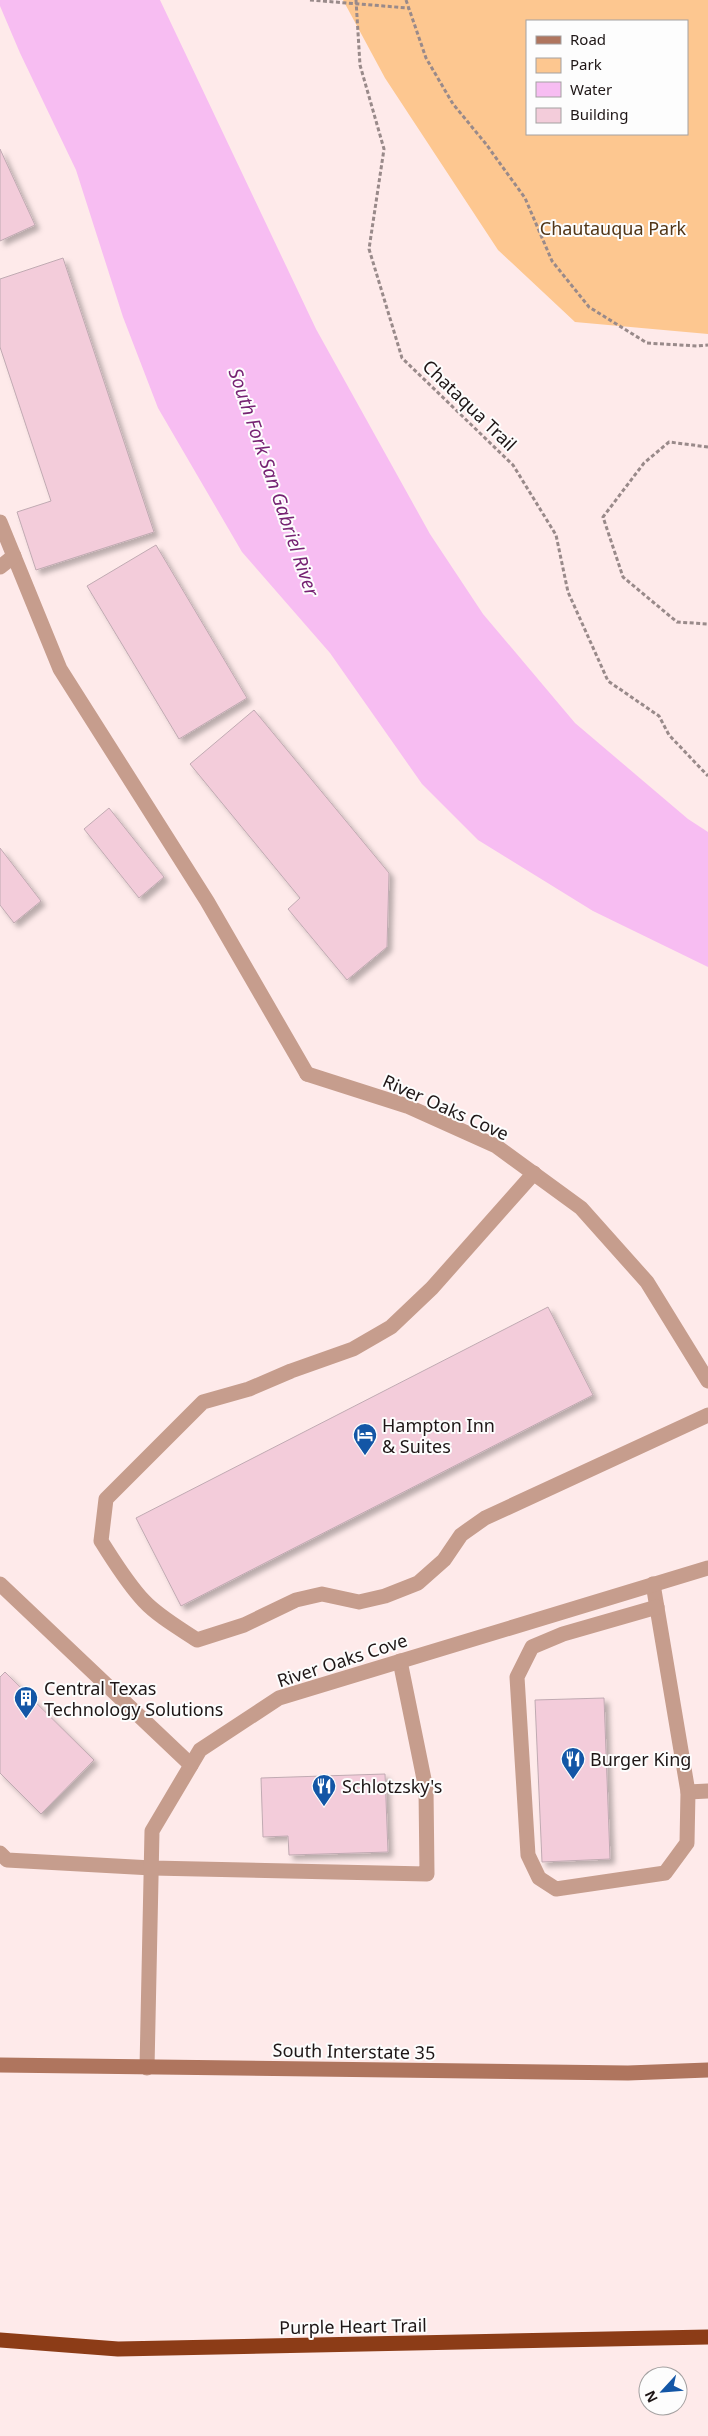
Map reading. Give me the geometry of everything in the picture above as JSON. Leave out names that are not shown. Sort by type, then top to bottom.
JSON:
[{"type":"highway","name":"Purple Heart Trail","points":[[0,2340],[118,2349],[708,2337]]},
{"type":"main road","name":"South Interstate 35","points":[[0,2065],[618,2073],[708,2070]]},
{"type":"street","points":[[0,522],[14,556],[0,568]]},
{"type":"street","name":"River Oaks Cove","points":[[14,556],[60,669],[207,901],[308,1074],[407,1106],[496,1146],[581,1208],[647,1282],[708,1381]]},
{"type":"street","points":[[534,1173],[432,1288],[391,1327],[353,1350],[291,1371],[249,1389],[203,1402],[152,1451],[106,1499],[101,1541],[125,1577],[144,1601],[172,1624],[196,1640],[244,1625],[296,1600],[322,1594],[359,1602],[385,1596],[418,1583],[444,1560],[461,1535],[485,1518],[708,1415]]},
{"type":"street","name":"River Oaks Cove","points":[[147,2068],[152,1831],[200,1750],[279,1698],[708,1568]]},
{"type":"street","points":[[0,1584],[191,1765]]},
{"type":"street","points":[[654,1584],[688,1792],[686,1843],[665,1873],[556,1889],[539,1878],[528,1855],[517,1677],[532,1647],[563,1634],[657,1607]]},
{"type":"street","points":[[0,1853],[7,1860],[152,1868],[427,1874],[426,1789],[400,1661]]},
{"type":"street","points":[[688,1792],[708,1791]]},
{"type":"path","points":[[310,0],[356,2],[408,8]]},
{"type":"path","points":[[406,0],[426,58],[453,104],[486,144],[525,198],[552,262],[589,307],[647,343],[708,345]]},
{"type":"path","name":"Chataqua Trail","points":[[356,2],[360,66],[384,149],[369,249],[402,358],[513,465],[556,535],[568,592],[608,681],[659,716],[669,735],[708,776]]},
{"type":"path","points":[[708,447],[669,442],[644,463],[603,517],[623,577],[677,622],[708,624]]},
{"type":"green space","name":"Chautauqua Park","points":[[343,0],[708,0],[708,334],[575,322],[498,250],[385,78]]},
{"type":"water","name":"South Fork San Gabriel River","points":[[0,0],[160,0],[316,329],[430,534],[483,614],[575,723],[688,819],[708,832],[708,967],[593,911],[478,840],[422,784],[330,653],[242,552],[158,408],[123,317],[76,170],[20,53],[0,6]]},
{"type":"building","points":[[0,149],[35,225],[0,241]]},
{"type":"building","points":[[63,258],[154,532],[36,570],[17,512],[51,501],[0,347],[0,279]]},
{"type":"building","points":[[156,545],[247,698],[179,739],[87,586]]},
{"type":"building","points":[[254,710],[389,873],[387,947],[347,980],[288,909],[300,898],[190,764]]},
{"type":"building","points":[[109,808],[164,877],[139,898],[84,829]]},
{"type":"building","points":[[0,848],[41,901],[14,923],[0,905]]},
{"type":"building","name":"Hampton Inn & Suites","points":[[548,1307],[593,1395],[181,1606],[136,1518]]},
{"type":"building","name":"Central Texas Technology Solutions","points":[[5,1672],[94,1760],[41,1814],[0,1773],[0,1677]]},
{"type":"building","name":"Burger King","points":[[604,1698],[610,1859],[542,1862],[535,1700]]},
{"type":"building","name":"Schlotzsky's","points":[[385,1774],[388,1852],[289,1855],[288,1836],[263,1837],[261,1778]]},
{"type":"place","name":"Hampton Inn & Suites","points":[[365,1456]]},
{"type":"place","name":"Central Texas Technology Solutions","points":[[26,1719]]},
{"type":"place","name":"Burger King","points":[[573,1780]]},
{"type":"place","name":"Schlotzsky's","points":[[324,1807]]}]
